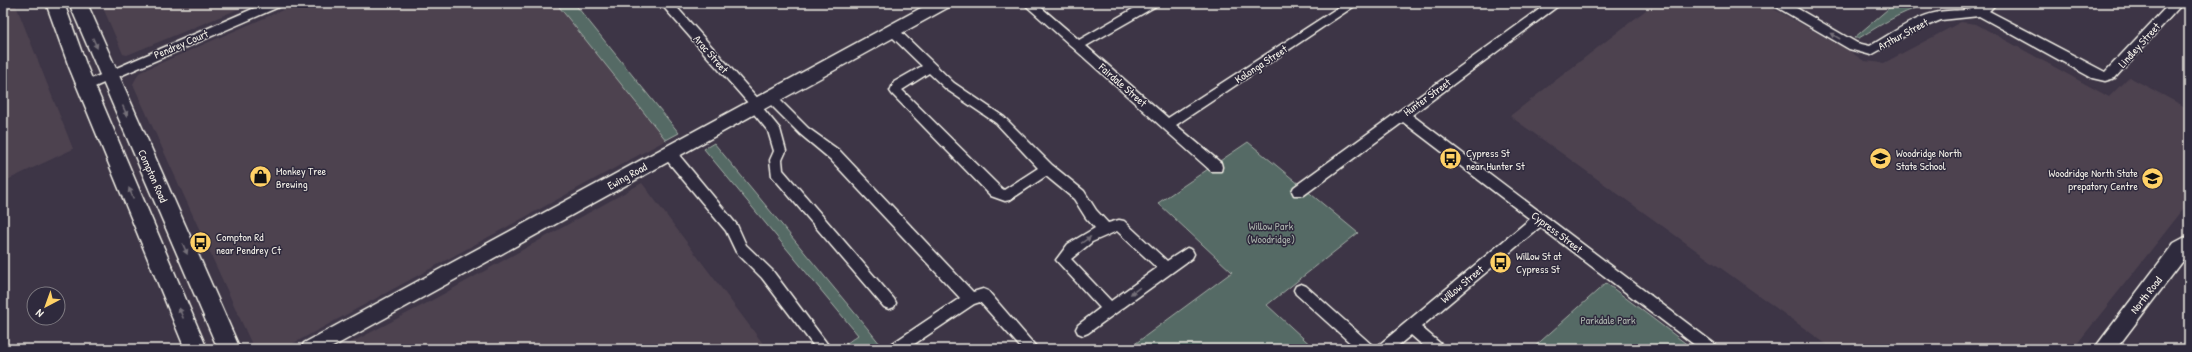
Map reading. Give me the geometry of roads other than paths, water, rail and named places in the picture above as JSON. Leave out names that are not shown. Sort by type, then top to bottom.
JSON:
[{"type":"main road","points":[[55,3],[86,86],[196,349]]},
{"type":"main road","name":"Compton Road","points":[[78,3],[229,349]]},
{"type":"main road","name":"Ewing Road","points":[[312,349],[943,3]]},
{"type":"main road","name":"North Road","points":[[2104,349],[2181,248],[2189,243]]},
{"type":"street","name":"Pendrey Court","points":[[86,86],[277,3]]},
{"type":"street","name":"Arac Street","points":[[666,3],[760,103]]},
{"type":"street","name":"Fairdale Street","points":[[1029,3],[1216,167]]},
{"type":"street","points":[[1077,46],[1152,3]]},
{"type":"street","name":"Kolonga Street","points":[[1168,124],[1353,3]]},
{"type":"street","name":"Hunter Street","points":[[1299,191],[1556,3]]},
{"type":"street","points":[[1981,12],[1991,3]]},
{"type":"street","name":"Lindley Street","points":[[1981,12],[2096,75],[2111,75],[2177,3]]},
{"type":"street","name":"Arthur Street","points":[[1782,4],[1853,46],[1871,51],[1908,29],[1939,16],[1981,12]]},
{"type":"street","points":[[893,30],[950,86],[1000,120],[1047,169],[1079,195],[1091,214],[1104,228]]},
{"type":"street","points":[[930,67],[898,85],[896,91],[996,192],[1005,196],[1047,169]]},
{"type":"street","points":[[760,103],[804,131],[835,155],[970,299]]},
{"type":"street","points":[[760,103],[774,129],[780,152],[776,160],[777,172],[889,303]]},
{"type":"street","name":"Cypress Street","points":[[1403,115],[1711,349]]},
{"type":"street","points":[[669,153],[732,229],[734,240],[749,258],[759,264],[824,349]]},
{"type":"street","name":"Willow Street","points":[[1384,349],[1540,219]]},
{"type":"street","points":[[1110,309],[1063,260],[1066,253],[1104,228],[1119,225],[1166,268]]},
{"type":"street","points":[[1083,329],[1187,254]]},
{"type":"street","points":[[1301,290],[1367,349]]},
{"type":"street","points":[[896,349],[970,299],[983,295],[1031,349]]},
{"type":"street","points":[[1411,326],[1437,349]]},
{"type":"place","name":"Cypress St near Hunter St","points":[[1451,159]]},
{"type":"place","name":"Woodridge North State School","points":[[1880,159]]},
{"type":"place","name":"Monkey Tree Brewing","points":[[260,177]]},
{"type":"place","name":"Woodridge North State prepatory Centre","points":[[2153,179]]},
{"type":"place","name":"Compton Rd near Pendrey Ct","points":[[200,243]]},
{"type":"place","name":"Willow St at Cypress St","points":[[1501,262]]},
{"type":"park label","name":"Willow Park (Woodridge)","points":[[1271,232]]},
{"type":"park label","name":"Parkdale Park","points":[[1608,320]]}]
